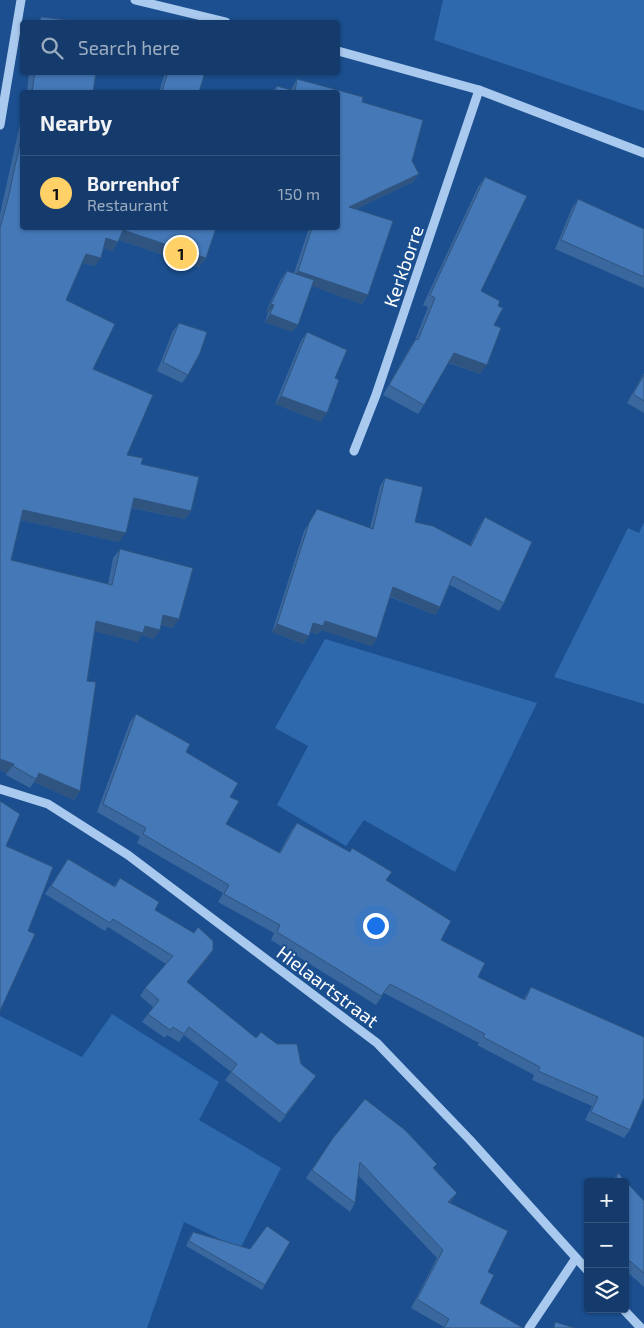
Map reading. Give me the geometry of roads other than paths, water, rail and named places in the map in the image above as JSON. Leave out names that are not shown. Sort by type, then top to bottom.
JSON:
[{"type":"street","points":[[0,125],[21,0]]},
{"type":"street","points":[[135,0],[218,20]]},
{"type":"street","points":[[340,52],[479,90],[644,152]]},
{"type":"street","name":"Kerkborre","points":[[354,451],[376,395],[479,90]]},
{"type":"street","name":"Hielaartstraat","points":[[0,789],[48,804],[128,855],[377,1043],[470,1140],[585,1268]]},
{"type":"street","points":[[529,1328],[576,1258]]},
{"type":"street","points":[[627,1313],[641,1328]]},
{"type":"place","name":"Borrenhof","points":[[181,253]]}]
